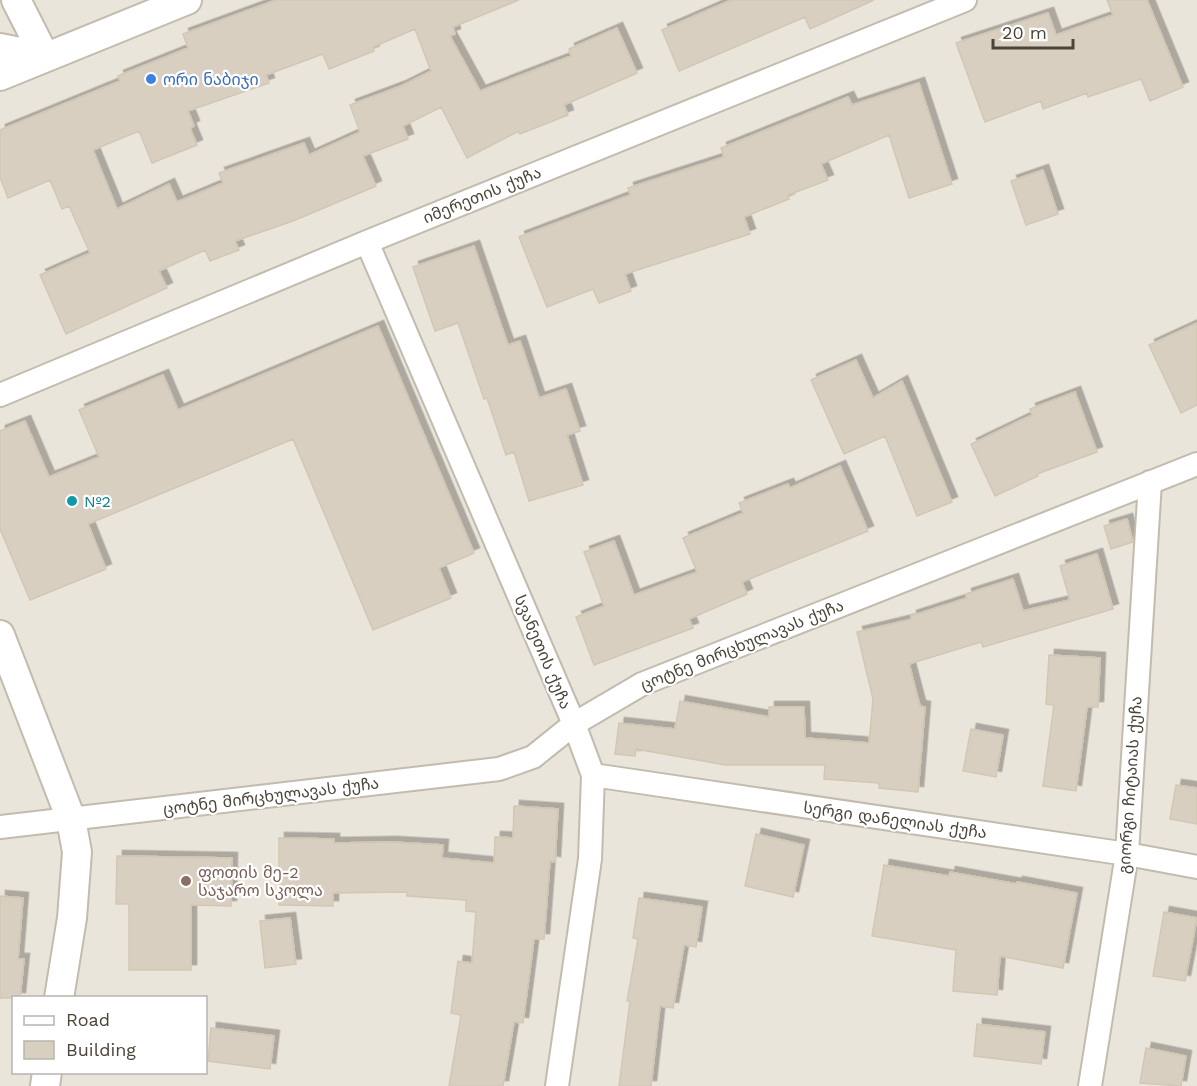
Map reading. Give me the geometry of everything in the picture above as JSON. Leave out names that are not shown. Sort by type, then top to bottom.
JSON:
[{"type":"street","points":[[16,0],[45,57]]},
{"type":"street","points":[[0,76],[187,0]]},
{"type":"street","name":"იმერეთის ქუჩა","points":[[0,395],[367,242],[965,0]]},
{"type":"street","points":[[0,48],[45,57]]},
{"type":"street","name":"სვანეთის ქუჩა","points":[[367,242],[574,724],[593,776],[590,860],[557,1086]]},
{"type":"street","name":"ცოტნე მირცხულავას ქუჩა","points":[[0,827],[499,769],[533,757],[574,724],[642,684],[1197,464]]},
{"type":"street","name":"გიორგი ჩიტაიას ქუჩა","points":[[1090,1086],[1126,854],[1150,482]]},
{"type":"street","points":[[0,635],[71,819],[77,852],[75,886],[59,996]]},
{"type":"street","name":"სერგი დანელიას ქუჩა","points":[[593,776],[1126,854],[1197,867]]},
{"type":"shaded area","points":[[0,0],[1197,0],[1197,1086],[0,1086]]},
{"type":"building","points":[[276,0],[519,0],[453,27],[455,34],[450,36],[480,91],[571,56],[569,49],[617,28],[637,73],[564,105],[568,115],[520,134],[519,131],[467,158],[441,107],[403,126],[408,139],[363,156],[376,186],[293,221],[235,241],[239,250],[210,261],[205,250],[159,271],[167,288],[66,334],[40,275],[90,253],[69,206],[62,209],[50,180],[8,198],[0,177],[0,130],[120,81],[118,76],[188,48],[183,34]],"holes":[[[415,29],[431,71],[401,86],[350,105],[360,132],[309,155],[304,143],[219,173],[223,183],[177,202],[169,184],[117,209],[93,150],[139,131],[152,163],[197,145],[190,128],[194,126],[188,111],[269,83],[266,75],[323,54],[329,69],[374,51],[373,47]]]},
{"type":"building","points":[[731,0],[874,0],[810,29],[805,17],[679,71],[662,30]]},
{"type":"building","points":[[1107,0],[1147,0],[1183,87],[1150,101],[1141,79],[1088,97],[1087,93],[1043,109],[1041,101],[985,122],[956,43],[1048,13],[1056,35],[1113,15]]},
{"type":"building","points":[[919,83],[952,184],[909,198],[889,135],[821,164],[828,180],[788,195],[789,199],[744,217],[750,234],[625,274],[631,291],[599,303],[593,289],[547,307],[519,237],[630,195],[628,188],[724,157],[721,148],[848,97],[852,105]]},
{"type":"building","points":[[1043,170],[1058,214],[1026,225],[1011,181]]},
{"type":"building","points":[[474,246],[508,345],[520,341],[539,398],[566,389],[580,431],[567,435],[583,485],[529,501],[514,452],[506,455],[458,323],[435,331],[413,267]]},
{"type":"building","points":[[1197,323],[1197,405],[1181,413],[1149,345]]},
{"type":"building","name":"№2","points":[[378,326],[474,553],[439,568],[451,598],[373,630],[293,439],[88,524],[106,569],[30,600],[0,529],[0,431],[25,421],[49,477],[99,457],[79,410],[163,375],[178,410]]},
{"type":"building","points":[[856,360],[873,398],[902,381],[952,502],[917,516],[885,436],[844,454],[811,380]]},
{"type":"building","points":[[1075,392],[1097,452],[1037,474],[1038,476],[995,496],[971,444],[1032,415],[1030,409]]},
{"type":"building","points":[[840,466],[868,531],[742,582],[747,594],[689,619],[693,628],[594,665],[576,617],[604,606],[584,552],[614,541],[634,595],[697,572],[683,538],[743,513],[739,503],[788,484],[790,488]]},
{"type":"building","points":[[1127,519],[1133,542],[1111,549],[1104,526]]},
{"type":"building","points":[[1097,554],[1113,609],[983,647],[981,642],[909,664],[920,706],[925,707],[918,792],[879,788],[879,783],[824,779],[825,765],[725,765],[636,749],[635,756],[615,754],[619,723],[675,729],[680,701],[769,717],[769,707],[804,707],[805,738],[869,743],[873,699],[857,632],[912,619],[911,616],[967,598],[966,594],[1013,579],[1023,611],[1070,600],[1060,566]]},
{"type":"building","points":[[1049,655],[1100,658],[1098,707],[1087,707],[1076,791],[1043,786],[1054,705],[1046,704]]},
{"type":"building","points":[[971,729],[1003,735],[996,777],[963,771]]},
{"type":"building","points":[[1176,785],[1197,788],[1197,824],[1170,819]]},
{"type":"building","points":[[514,806],[558,809],[555,862],[550,861],[544,939],[534,939],[523,1023],[514,1022],[503,1086],[449,1086],[461,1015],[451,1013],[458,961],[472,963],[476,912],[466,911],[466,900],[407,896],[407,892],[333,893],[333,906],[279,905],[279,838],[334,839],[334,843],[392,842],[443,845],[442,858],[494,863],[495,837],[513,838]]},
{"type":"building","points":[[756,834],[804,845],[793,897],[745,886]]},
{"type":"building","points":[[117,856],[232,858],[231,906],[191,905],[191,970],[129,970],[129,904],[116,904]]},
{"type":"building","points":[[884,865],[949,876],[950,872],[1077,893],[1063,968],[1000,956],[997,995],[953,991],[956,950],[872,936]]},
{"type":"building","points":[[0,896],[23,898],[18,959],[24,959],[20,996],[0,998]]},
{"type":"building","points":[[639,898],[702,907],[696,947],[684,945],[673,1008],[660,1006],[651,1086],[619,1086],[630,1001],[627,1001],[638,939],[633,938]]},
{"type":"building","points":[[1164,912],[1197,918],[1185,981],[1153,976]]},
{"type":"building","points":[[290,918],[296,964],[265,968],[260,921]]},
{"type":"building","points":[[977,1024],[1045,1032],[1041,1064],[974,1056]]},
{"type":"building","points":[[211,1028],[274,1036],[270,1069],[208,1061]]},
{"type":"building","points":[[1146,1048],[1186,1056],[1181,1086],[1140,1083]]},
{"type":"place","name":"ორი ნაბიჯი","points":[[151,79]]},
{"type":"place","name":"№2","points":[[72,501]]},
{"type":"place","name":"ფოთის მე-2 საჯარო სკოლა","points":[[186,881]]}]
